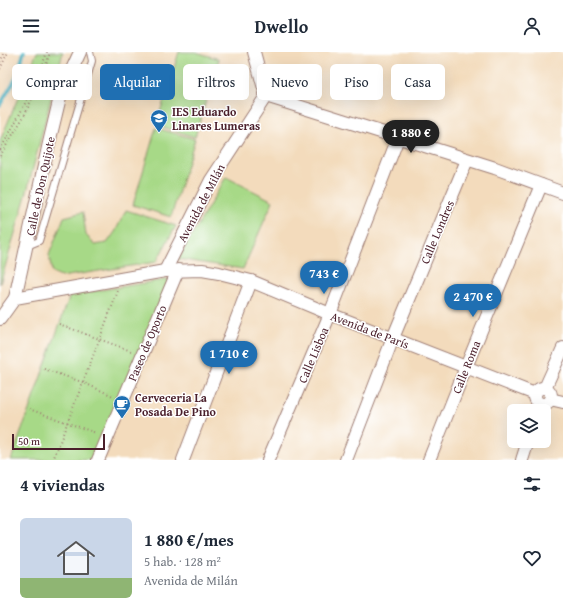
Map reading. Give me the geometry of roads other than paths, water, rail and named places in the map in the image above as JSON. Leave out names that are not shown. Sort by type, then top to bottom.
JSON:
[{"type":"street","name":"Calle de Don Quijote","points":[[0,319],[15,298],[61,93],[80,52]]},
{"type":"street","points":[[254,52],[257,64]]},
{"type":"street","name":"Avenida de Milán","points":[[165,271],[211,180],[263,100]]},
{"type":"street","points":[[279,100],[468,160],[563,193]]},
{"type":"street","name":"Calle Lisboa","points":[[268,460],[330,314],[398,138]]},
{"type":"street","name":"Calle Londres","points":[[346,460],[393,338],[468,160]]},
{"type":"street","name":"Calle Roma","points":[[429,460],[541,185]]},
{"type":"street","name":"Paseo de Oporto","points":[[98,460],[178,270]]},
{"type":"street","name":"Avenida de París","points":[[15,298],[165,271],[208,271],[219,273],[251,281],[330,314],[466,367],[540,402],[563,402]]},
{"type":"street","points":[[183,460],[251,281]]},
{"type":"street","points":[[540,402],[551,397],[550,391],[545,388],[563,348]]},
{"type":"street","points":[[522,460],[526,448]]},
{"type":"lane","points":[[27,246],[39,242],[92,61],[90,52]]},
{"type":"waterway","points":[[0,105],[16,78],[24,52]]},
{"type":"place","name":"IES Eduardo Linares Lumeras","points":[[159,133]]},
{"type":"place","name":"Cerveceria La Posada De Pino","points":[[122,419]]}]
